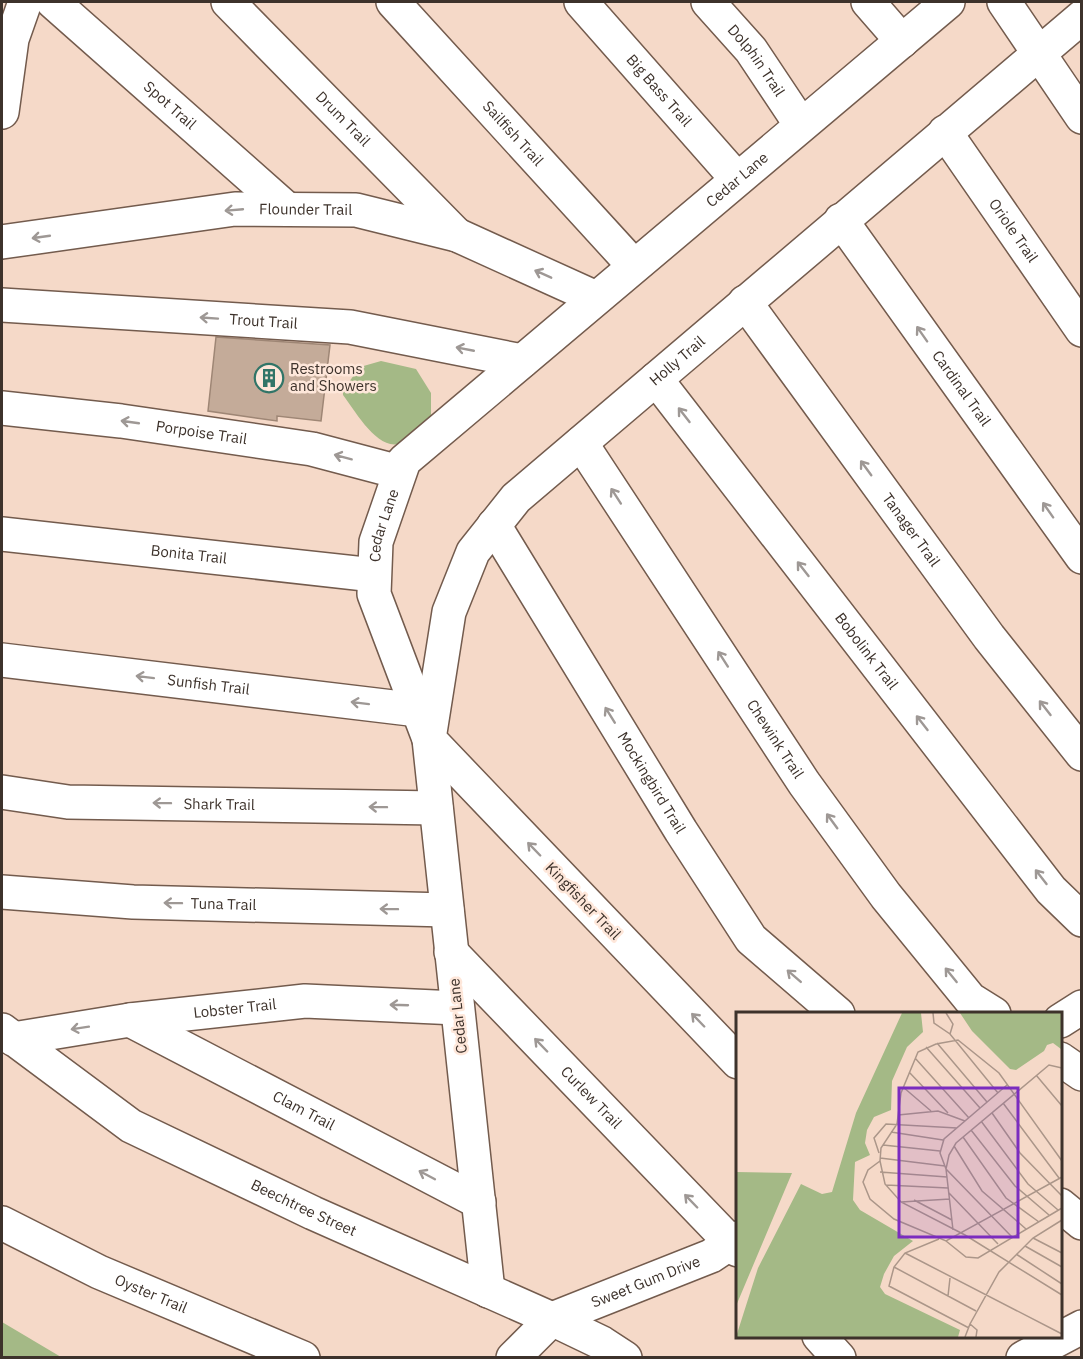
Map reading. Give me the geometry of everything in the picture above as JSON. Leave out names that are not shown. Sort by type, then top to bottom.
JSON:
[{"type":"street","points":[[2,112],[12,39],[25,2]]},
{"type":"street","name":"Spot Trail","points":[[53,2],[287,209]]},
{"type":"street","name":"Drum Trail","points":[[228,2],[457,235]]},
{"type":"street","name":"Sailfish Trail","points":[[393,2],[634,266]]},
{"type":"street","name":"Big Bass Trail","points":[[581,2],[737,179]]},
{"type":"street","name":"Dolphin Trail","points":[[708,2],[752,50],[801,125]]},
{"type":"street","points":[[868,2],[902,41]]},
{"type":"street","name":"Cedar Lane","points":[[488,1291],[436,808],[423,724],[374,594],[375,542],[399,472],[404,461],[948,2]]},
{"type":"street","points":[[1004,2],[1082,117]]},
{"type":"street","name":"Holly Trail","points":[[423,724],[449,612],[473,552],[516,498],[1038,52],[1082,17]]},
{"type":"street","name":"Oriole Trail","points":[[945,132],[1082,330]]},
{"type":"street","name":"Flounder Trail","points":[[2,242],[235,209],[356,210],[457,235],[596,298]]},
{"type":"street","name":"Cardinal Trail","points":[[841,220],[1082,557]]},
{"type":"street","name":"Tanager Trail","points":[[745,302],[989,637],[1082,754]]},
{"type":"street","name":"Trout Trail","points":[[2,305],[350,327],[522,361]]},
{"type":"street","name":"Bobolink Trail","points":[[656,379],[1052,890],[1082,920]]},
{"type":"street","name":"Porpoise Trail","points":[[2,408],[121,421],[312,449],[399,472]]},
{"type":"street","name":"Chewink Trail","points":[[581,443],[804,783],[886,896],[970,999],[991,1012]]},
{"type":"street","name":"Mockingbird Trail","points":[[494,525],[681,831],[751,939],[836,1012]]},
{"type":"street","name":"Bonita Trail","points":[[2,534],[374,575]]},
{"type":"street","name":"Sunfish Trail","points":[[2,660],[423,724]]},
{"type":"street","name":"Kingfisher Trail","points":[[423,724],[736,1060]]},
{"type":"street","name":"Shark Trail","points":[[2,792],[68,802],[436,808]]},
{"type":"street","name":"Tuna Trail","points":[[2,892],[133,902],[447,910]]},
{"type":"street","name":"Curlew Trail","points":[[452,952],[736,1244]]},
{"type":"street","name":"Lobster Trail","points":[[7,1035],[305,1001],[457,1008]]},
{"type":"street","points":[[1062,1020],[1082,1007]]},
{"type":"street","name":"Clam Trail","points":[[130,1020],[478,1202]]},
{"type":"street","name":"Beechtree Street","points":[[7,1035],[131,1126],[313,1213],[552,1319],[602,1343],[625,1358]]},
{"type":"street","points":[[1062,1060],[1082,1074]]},
{"type":"street","points":[[1062,1207],[1082,1223]]},
{"type":"street","name":"Oyster Trail","points":[[2,1224],[99,1272],[303,1358]]},
{"type":"street","name":"Sweet Gum Drive","points":[[552,1319],[681,1269],[736,1244]]},
{"type":"street","points":[[513,1358],[552,1319]]},
{"type":"street","points":[[1062,1334],[1082,1327]]},
{"type":"street","points":[[821,1338],[839,1358]]},
{"type":"street","points":[[1020,1350],[1052,1338]]},
{"type":"green space","points":[[381,361],[416,369],[431,393],[431,417],[421,429],[403,443],[390,444],[374,434],[366,427],[343,395],[343,390],[360,367]]},
{"type":"green space","points":[[2,1322],[61,1357],[2,1357]]},
{"type":"building","name":"Restrooms and Showers","points":[[216,337],[330,345],[321,421],[277,416],[277,421],[208,411]]},
{"type":"place","name":"Restrooms and Showers","points":[[269,378]]}]
